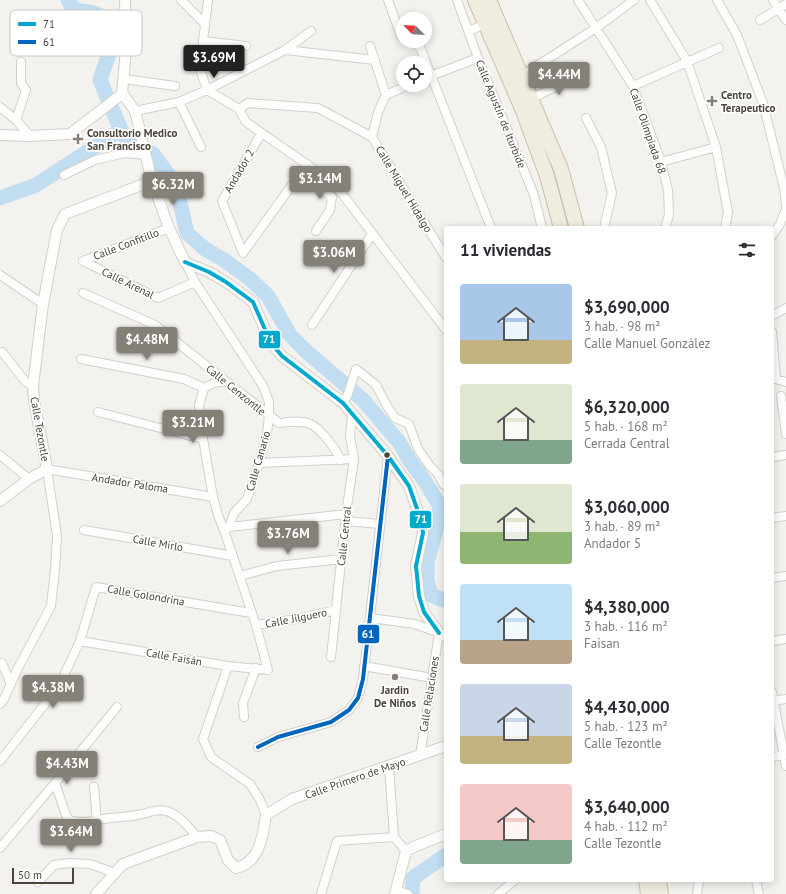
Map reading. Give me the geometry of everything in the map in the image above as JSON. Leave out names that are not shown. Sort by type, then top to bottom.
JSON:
[{"type":"highway","points":[[475,0],[484,24],[523,111],[547,176],[560,226]]},
{"type":"highway","points":[[489,0],[561,170],[576,226]]},
{"type":"highway","points":[[646,882],[648,894]]},
{"type":"highway","points":[[659,882],[661,894]]},
{"type":"street","points":[[125,0],[125,10]]},
{"type":"street","points":[[181,0],[205,24]]},
{"type":"street","points":[[208,0],[201,72],[207,90],[239,109],[246,122],[261,134],[325,177],[340,191],[444,327]]},
{"type":"street","points":[[388,0],[396,24]]},
{"type":"street","name":"Calle Agustín de Iturbide","points":[[457,0],[478,58],[534,195],[542,226]]},
{"type":"street","name":"Calle Olimpiada 68","points":[[578,0],[633,86],[661,162],[668,190],[669,215],[666,226]]},
{"type":"street","points":[[521,76],[596,28],[634,0]]},
{"type":"street","points":[[650,0],[687,61],[716,147],[728,213],[725,226]]},
{"type":"street","points":[[717,0],[737,35],[763,103],[784,188],[786,205]]},
{"type":"street","points":[[773,0],[786,20]]},
{"type":"street","points":[[760,20],[786,4]]},
{"type":"street","points":[[469,31],[484,24]]},
{"type":"street","points":[[135,111],[179,102],[207,90],[286,50],[311,31]]},
{"type":"street","points":[[203,41],[246,46]]},
{"type":"street","points":[[370,46],[386,95],[396,91]]},
{"type":"street","points":[[633,86],[719,48]]},
{"type":"street","points":[[286,50],[375,60]]},
{"type":"street","points":[[0,135],[30,136],[70,134],[122,94],[126,56]]},
{"type":"street","points":[[432,75],[478,58]]},
{"type":"street","points":[[16,120],[26,90],[21,83],[21,62]]},
{"type":"street","points":[[124,79],[175,86]]},
{"type":"street","points":[[531,99],[567,81]]},
{"type":"street","points":[[432,87],[490,226]]},
{"type":"street","points":[[122,94],[135,111],[152,181],[169,228],[185,262],[209,272],[226,282],[253,302],[271,343],[282,356],[342,403],[388,456],[409,486],[421,520],[423,532],[416,566],[419,596],[424,612],[443,634]]},
{"type":"street","name":"Calle Miguel Hidalgo","points":[[386,95],[378,112],[372,137],[444,255]]},
{"type":"street","points":[[179,102],[201,147]]},
{"type":"street","points":[[239,109],[248,103],[318,108],[372,137]]},
{"type":"street","points":[[0,107],[16,120],[30,136]]},
{"type":"street","points":[[586,118],[601,147],[612,193],[604,226]]},
{"type":"street","name":"Andador 2","points":[[261,134],[222,201],[244,253],[306,164]]},
{"type":"street","points":[[661,162],[716,147]]},
{"type":"street","points":[[64,175],[96,160],[125,153],[146,155]]},
{"type":"street","points":[[316,231],[330,210],[332,197],[321,189],[325,177]]},
{"type":"street","name":"Calle Tezontle","points":[[0,704],[4,699],[38,629],[51,606],[57,536],[47,469],[34,400],[33,386],[43,304],[57,230],[65,214],[152,181]]},
{"type":"street","points":[[774,233],[780,224],[786,209]]},
{"type":"street","name":"Calle Confitillo","points":[[83,261],[169,228]]},
{"type":"street","points":[[312,325],[372,234]]},
{"type":"street","name":"Calle Arenal","points":[[83,261],[158,298],[195,282]]},
{"type":"street","name":"Calle Canario","points":[[185,262],[195,282],[263,386],[269,402],[267,434],[259,463],[247,499],[234,513],[227,528]]},
{"type":"street","points":[[0,275],[43,304]]},
{"type":"street","name":"Calle Cenzontle","points":[[83,293],[155,325],[279,423],[303,422],[312,424],[336,451],[341,460]]},
{"type":"street","points":[[774,315],[786,308]]},
{"type":"street","points":[[2,352],[25,382],[33,386]]},
{"type":"street","points":[[81,359],[184,379],[204,388]]},
{"type":"street","points":[[342,403],[348,394],[356,370],[376,384],[395,418],[408,424],[418,449],[444,484]]},
{"type":"street","points":[[774,378],[786,382]]},
{"type":"street","points":[[225,381],[214,383],[204,388],[199,405],[202,439],[213,497],[219,518],[227,528],[233,556],[256,625]]},
{"type":"street","points":[[783,396],[786,434]]},
{"type":"street","points":[[98,412],[202,439]]},
{"type":"street","name":"Calle Central","points":[[331,657],[354,459],[350,436],[352,416]]},
{"type":"street","points":[[0,455],[29,479]]},
{"type":"street","points":[[774,457],[786,455]]},
{"type":"street","points":[[258,747],[278,737],[331,722],[349,710],[358,698],[363,679],[388,456]]},
{"type":"street","points":[[259,463],[354,459]]},
{"type":"street","points":[[0,501],[29,479],[47,469]]},
{"type":"street","name":"Andador Paloma","points":[[47,469],[213,497]]},
{"type":"street","points":[[774,518],[786,516]]},
{"type":"street","points":[[227,528],[346,518],[380,524]]},
{"type":"street","name":"Calle Mirlo","points":[[84,530],[233,556]]},
{"type":"street","points":[[240,576],[277,566],[342,559]]},
{"type":"street","points":[[774,578],[786,576]]},
{"type":"street","name":"Calle Golondrina","points":[[80,641],[96,587],[251,613]]},
{"type":"street","name":"Calle Jilguero","points":[[256,625],[296,619],[336,610]]},
{"type":"street","points":[[370,618],[415,624],[443,634]]},
{"type":"street","name":"Calle Faisán","points":[[80,641],[228,666],[268,670],[256,625]]},
{"type":"street","name":"Calle Relaciones","points":[[420,756],[432,678],[443,634]]},
{"type":"street","points":[[774,641],[786,639]]},
{"type":"street","points":[[0,762],[59,686],[80,641]]},
{"type":"street","points":[[0,664],[2,663],[11,684]]},
{"type":"street","points":[[96,894],[123,864],[197,837],[212,836],[220,840],[228,860],[236,868],[250,862],[256,854],[262,836],[266,814],[260,800],[250,784],[211,757],[203,739],[228,666]]},
{"type":"street","points":[[364,666],[432,678]]},
{"type":"street","points":[[244,717],[243,702],[256,668]]},
{"type":"street","points":[[774,698],[786,699]]},
{"type":"street","points":[[774,703],[786,766]]},
{"type":"street","points":[[0,848],[117,707]]},
{"type":"street","name":"Calle Primero de Mayo","points":[[266,814],[292,799],[444,747]]},
{"type":"street","points":[[774,757],[785,755]]},
{"type":"street","points":[[389,766],[394,837],[406,851]]},
{"type":"street","points":[[55,783],[69,820],[75,822],[97,821],[138,815],[151,811],[166,811],[183,820],[197,837]]},
{"type":"street","points":[[94,788],[97,821]]},
{"type":"street","points":[[408,894],[396,891],[406,851],[444,835]]},
{"type":"street","points":[[321,894],[337,840],[394,837]]},
{"type":"street","points":[[38,882],[54,865],[69,863],[90,864],[115,873]]},
{"type":"street","points":[[498,894],[513,882]]},
{"type":"street","points":[[697,894],[699,882]]},
{"type":"street","points":[[756,882],[759,894]]},
{"type":"waterway","points":[[68,0],[74,10]]},
{"type":"waterway","points":[[108,56],[100,80],[121,130],[129,142],[153,154],[170,177],[180,203],[187,233],[205,249],[224,260],[250,279],[268,296],[290,335],[307,352],[363,400],[399,442],[408,458],[424,480],[440,506],[436,530],[427,562],[427,581],[431,595],[444,600]]},
{"type":"waterway","points":[[0,198],[36,185],[121,130]]},
{"type":"waterway","points":[[412,894],[413,878],[444,856]]},
{"type":"transit line","name":"71","points":[[185,262],[209,272],[226,282],[253,302],[271,343],[282,356],[343,403],[388,456],[409,486],[421,520],[423,533],[416,566],[419,596],[424,612],[439,633]]},
{"type":"transit line","name":"61","points":[[258,747],[278,737],[331,722],[349,710],[358,698],[363,679],[388,456]]},
{"type":"place","name":"Centro Terapeutico","points":[[712,101]]},
{"type":"place","name":"Consultorio Medico San Francisco","points":[[78,139]]},
{"type":"place","name":"Jardin De Niños","points":[[395,677]]}]
